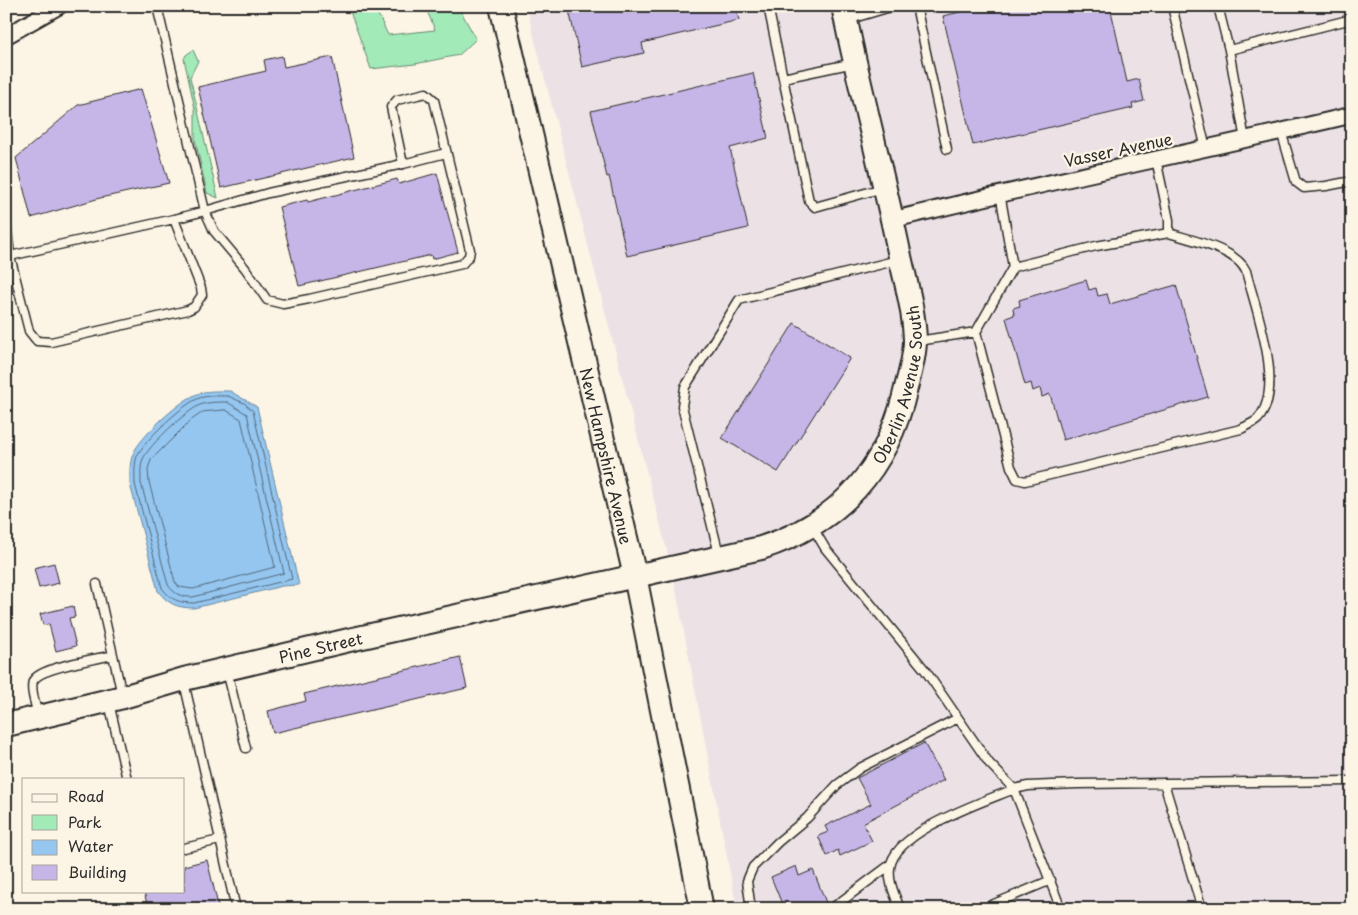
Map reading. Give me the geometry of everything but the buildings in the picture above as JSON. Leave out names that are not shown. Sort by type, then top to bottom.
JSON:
[{"type":"street","points":[[6,36],[59,6]]},
{"type":"street","name":"New Hampshire Avenue","points":[[502,6],[635,576],[702,909]]},
{"type":"street","name":"Oberlin Avenue South","points":[[635,576],[720,559],[778,543],[828,516],[858,489],[887,445],[902,408],[915,341],[892,220],[854,63],[844,13]]},
{"type":"street","name":"Vasser Avenue","points":[[892,220],[1000,193],[1206,149],[1352,115]]},
{"type":"street","name":"Pine Street","points":[[6,725],[116,699],[184,679],[635,576]]},
{"type":"lane","points":[[157,6],[205,211],[214,231],[245,268],[263,296],[275,303],[310,299],[462,264],[469,256],[470,250],[431,94],[424,93],[397,100],[391,107],[403,164]]},
{"type":"lane","points":[[787,6],[769,8],[809,201],[815,206],[885,188]]},
{"type":"lane","points":[[844,13],[894,6]]},
{"type":"lane","points":[[916,6],[947,149]]},
{"type":"lane","points":[[1172,6],[1206,149]]},
{"type":"lane","points":[[1218,6],[1229,50],[1245,140]]},
{"type":"lane","points":[[1229,50],[1352,19]]},
{"type":"lane","points":[[783,78],[854,63]]},
{"type":"lane","points":[[1281,131],[1296,182],[1304,188],[1352,181]]},
{"type":"lane","points":[[8,256],[174,219],[268,193],[446,153]]},
{"type":"lane","points":[[1156,159],[1169,220],[1169,233]]},
{"type":"lane","points":[[1000,193],[1013,267],[976,332],[1011,466],[1017,479],[1025,481],[1241,429],[1258,419],[1267,401],[1270,378],[1267,355],[1246,271],[1240,261],[1230,254],[1169,233],[1096,246],[1013,267]]},
{"type":"lane","points":[[6,219],[8,256],[29,331],[37,341],[51,342],[194,307],[202,296],[201,288],[174,219]]},
{"type":"lane","points":[[720,559],[682,406],[685,387],[739,300],[900,259]]},
{"type":"lane","points":[[915,341],[976,332]]},
{"type":"lane","points":[[812,526],[826,548],[925,670],[989,763],[1014,789],[1061,909]]},
{"type":"lane","points":[[97,584],[113,655],[116,699],[127,778]]},
{"type":"lane","points":[[38,718],[33,684],[37,676],[47,670],[113,655]]},
{"type":"lane","points":[[227,669],[246,748]]},
{"type":"lane","points":[[184,679],[236,909]]},
{"type":"lane","points":[[751,909],[747,881],[753,867],[778,842],[807,818],[837,785],[860,768],[958,718]]},
{"type":"lane","points":[[831,909],[890,865],[904,844],[922,829],[1014,789],[1028,786],[1067,784],[1352,781]]},
{"type":"lane","points":[[1164,783],[1202,909]]},
{"type":"lane","points":[[185,848],[220,840]]},
{"type":"lane","points":[[890,865],[889,880],[900,909]]},
{"type":"lane","points":[[982,909],[1051,880]]},
{"type":"shaded area","points":[[526,6],[1352,6],[1352,909],[737,909],[673,574]]},
{"type":"green space","points":[[348,6],[374,6],[388,35],[435,30],[425,6],[458,6],[476,39],[459,55],[415,64],[371,69]]},
{"type":"green space","points":[[193,50],[198,61],[190,77],[218,198],[207,193],[195,139],[195,109],[184,59]]},
{"type":"water","points":[[230,391],[257,407],[299,585],[282,586],[194,608],[183,607],[169,602],[158,591],[130,484],[131,461],[133,454],[143,439],[179,405],[199,393]]}]
